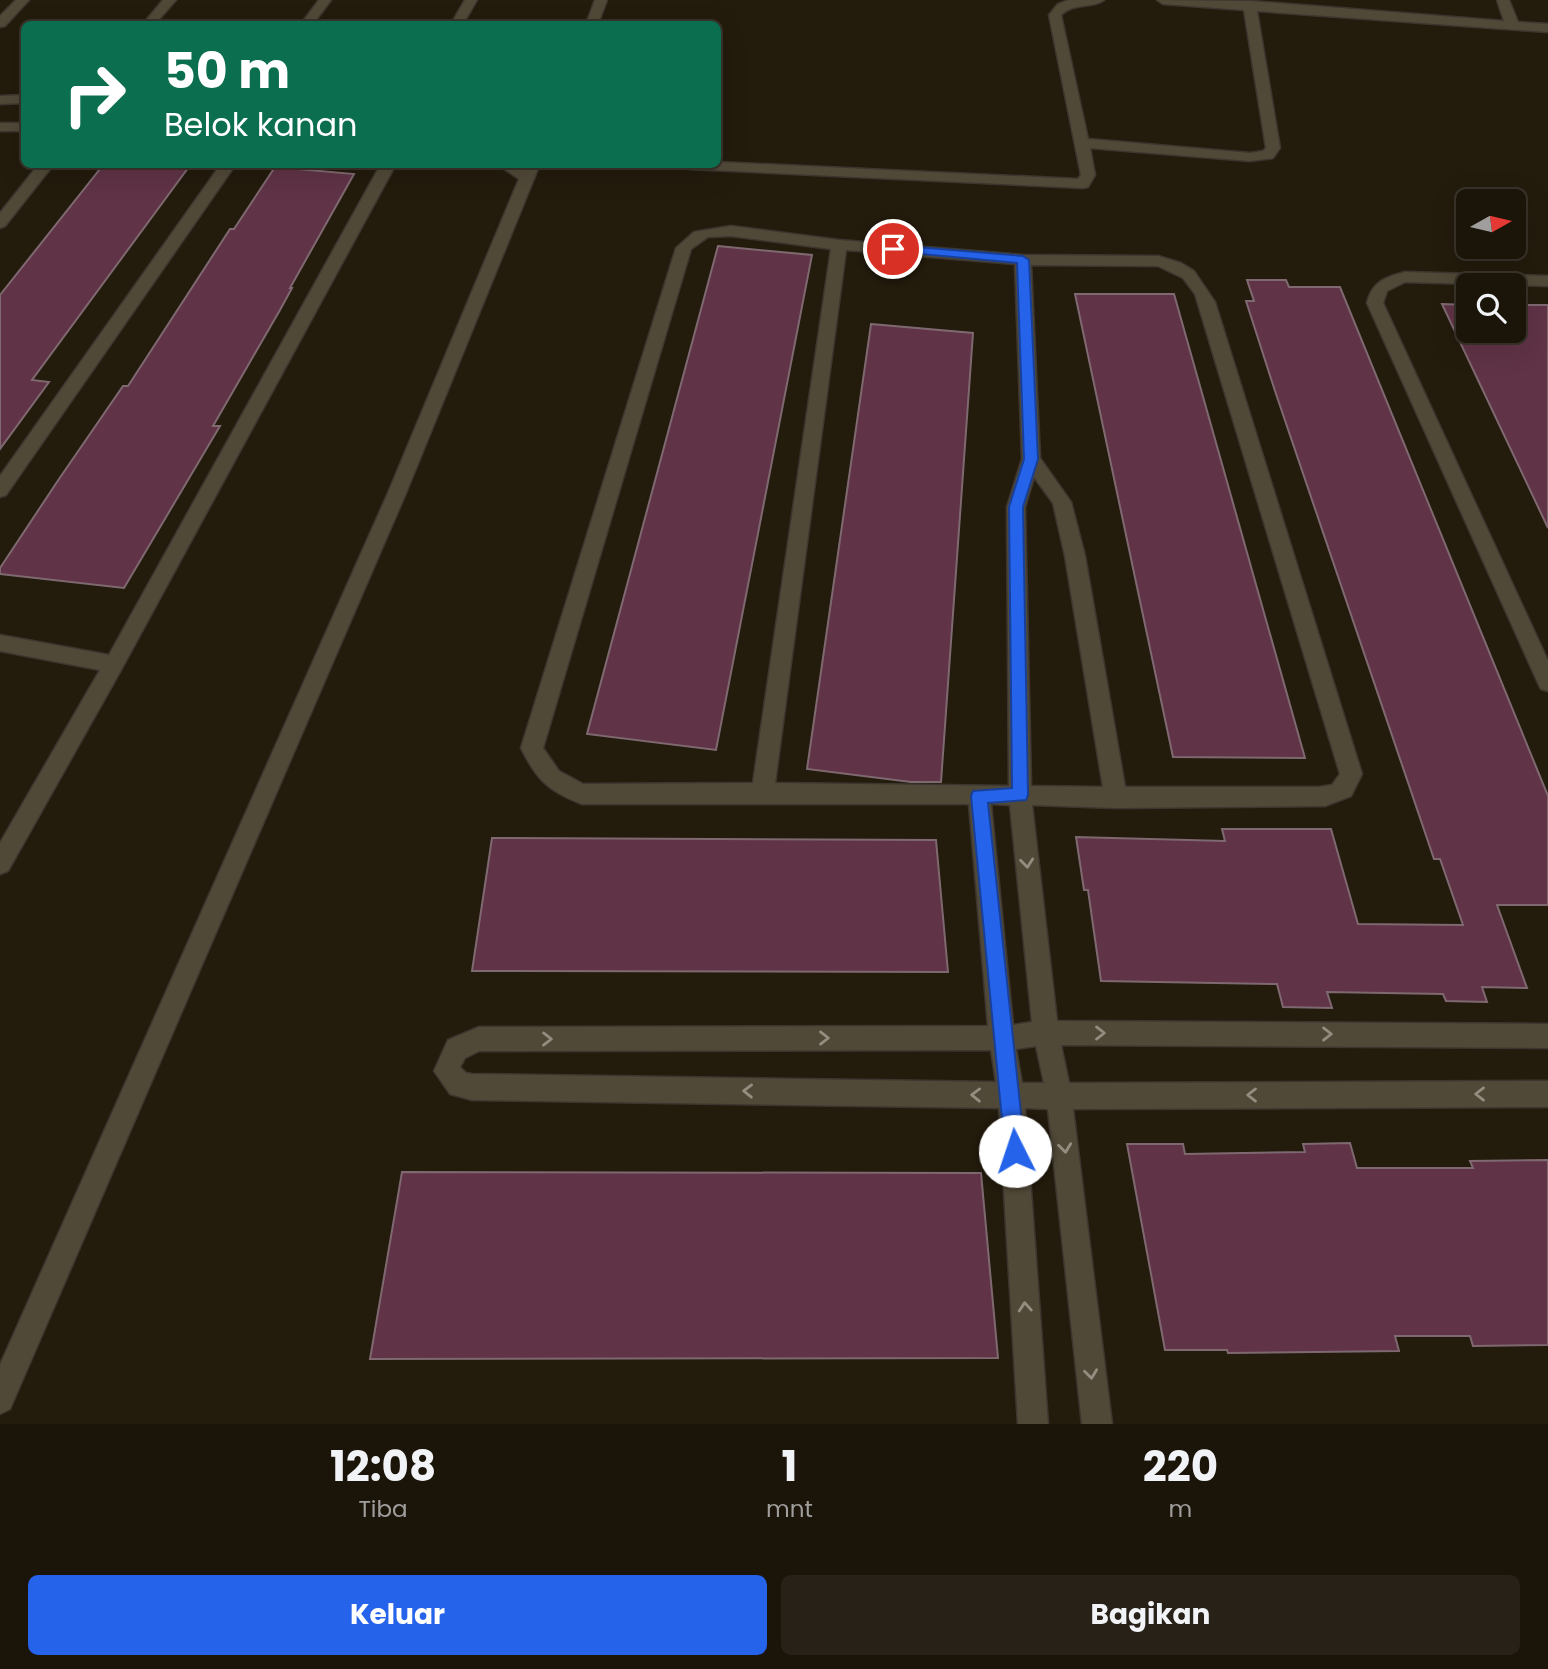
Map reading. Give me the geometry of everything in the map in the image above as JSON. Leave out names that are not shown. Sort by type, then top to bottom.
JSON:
[{"type":"street","points":[[0,23],[23,0]]},
{"type":"street","points":[[152,21],[170,0]]},
{"type":"street","points":[[309,21],[325,0]]},
{"type":"street","points":[[459,21],[471,0]]},
{"type":"street","points":[[593,21],[601,0]]},
{"type":"street","points":[[721,167],[1083,184],[1088,175],[1055,15],[1060,7],[1071,3],[1098,0]]},
{"type":"street","points":[[1163,0],[1548,28]]},
{"type":"street","points":[[1503,0],[1513,27]]},
{"type":"street","points":[[1082,143],[1250,157],[1268,155],[1273,148],[1250,5]]},
{"type":"street","points":[[0,100],[21,99]]},
{"type":"street","points":[[0,128],[21,127]]},
{"type":"street","points":[[0,223],[44,168]]},
{"type":"street","points":[[0,490],[226,168]]},
{"type":"street","points":[[0,863],[114,664],[387,168]]},
{"type":"street","points":[[0,1399],[397,493],[531,172]]},
{"type":"street","points":[[731,231],[839,245],[1023,260],[1158,261],[1185,270],[1199,286],[1207,302],[1351,774],[1347,788],[1329,796],[1116,798],[763,791],[582,794],[559,786],[543,772],[532,748],[684,248],[692,238],[703,232],[731,231]]},
{"type":"street","points":[[763,791],[839,245]]},
{"type":"street","points":[[1023,260],[1031,459],[1016,507],[1020,795],[1046,1033],[1059,1096],[1097,1424]]},
{"type":"street","points":[[1548,281],[1405,277],[1383,284],[1377,292],[1375,303],[1548,683]]},
{"type":"street","points":[[1031,459],[1062,502],[1072,543],[1116,798]]},
{"type":"street","points":[[0,643],[114,664]]},
{"type":"street","points":[[979,796],[1002,1038],[1011,1096],[1033,1424]]},
{"type":"street","points":[[1548,1035],[1046,1033],[1002,1038],[479,1039],[459,1046],[450,1055],[447,1071],[459,1085],[472,1087],[1011,1096],[1548,1094]]},
{"type":"building","points":[[101,168],[188,168],[32,380],[49,382],[0,449],[0,295]]},
{"type":"building","points":[[274,168],[354,174],[213,426],[220,426],[124,588],[0,574],[0,568],[59,479],[123,386],[128,386],[230,229],[234,229]]},
{"type":"building","points":[[718,246],[812,255],[716,750],[587,734]]},
{"type":"building","points":[[1247,280],[1286,280],[1289,287],[1340,287],[1548,796],[1548,905],[1497,905],[1527,988],[1482,987],[1487,1002],[1446,1001],[1443,994],[1327,992],[1332,1008],[1283,1007],[1277,984],[1101,981],[1088,890],[1084,890],[1076,837],[1225,841],[1222,829],[1331,829],[1358,924],[1463,925],[1440,859],[1434,859],[1275,391],[1246,301],[1254,301]]},
{"type":"building","points":[[1075,294],[1174,294],[1305,758],[1173,757]]},
{"type":"building","points":[[1442,304],[1456,305],[1456,334]]},
{"type":"building","points":[[1526,305],[1548,305],[1548,528],[1460,343],[1526,343]]},
{"type":"building","points":[[871,324],[973,333],[941,782],[911,782],[807,769]]},
{"type":"building","points":[[492,838],[936,840],[948,972],[472,971]]},
{"type":"building","points":[[1350,1143],[1357,1168],[1473,1168],[1470,1161],[1548,1160],[1548,1345],[1473,1346],[1470,1336],[1395,1336],[1399,1351],[1228,1353],[1227,1350],[1165,1350],[1127,1144],[1183,1144],[1185,1154],[1305,1152],[1303,1144]]},
{"type":"building","points":[[402,1172],[981,1173],[998,1358],[370,1359]]},
{"type":"route","points":[[893,249],[1023,260],[1031,459],[1016,507],[1020,795],[979,796],[1015,1151]]}]
